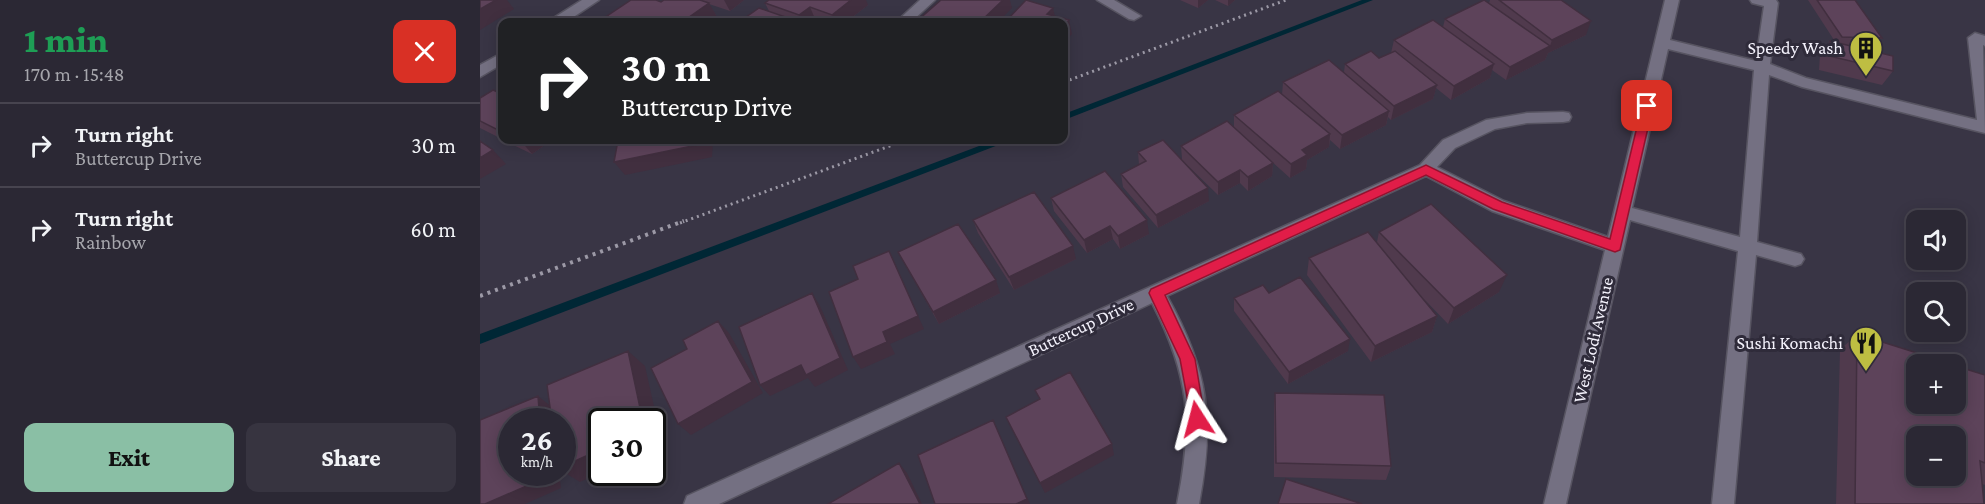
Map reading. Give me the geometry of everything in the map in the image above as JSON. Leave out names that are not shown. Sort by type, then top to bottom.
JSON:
[{"type":"street","points":[[563,18],[592,0]]},
{"type":"street","points":[[907,18],[927,0]]},
{"type":"street","points":[[1104,0],[1134,16]]},
{"type":"street","name":"West Lodi Avenue","points":[[1555,504],[1672,0]]},
{"type":"street","points":[[1723,504],[1749,245],[1762,67],[1771,3],[1757,0]]},
{"type":"street","points":[[1985,41],[1975,39],[1985,120]]},
{"type":"street","points":[[1662,43],[1762,67],[1802,82],[1985,127]]},
{"type":"street","points":[[480,72],[498,61]]},
{"type":"street","name":"Buttercup Drive","points":[[695,504],[1426,169],[1449,144],[1492,124],[1527,118],[1563,117]]},
{"type":"street","points":[[1426,169],[1498,206],[1615,246]]},
{"type":"street","points":[[1623,212],[1795,259]]},
{"type":"street","points":[[1156,293],[1188,359],[1197,419],[1196,466],[1188,504]]},
{"type":"path","points":[[1068,81],[1286,0]]},
{"type":"path","points":[[480,296],[895,144]]},
{"type":"building","points":[[480,0],[496,0],[480,9]]},
{"type":"building","points":[[631,0],[661,2],[664,0],[700,0],[709,3],[688,18],[613,18],[607,16]]},
{"type":"building","points":[[769,0],[851,0],[832,15],[810,7],[799,15],[765,3]]},
{"type":"building","points":[[941,0],[1003,0],[984,18],[920,18]]},
{"type":"building","points":[[1026,0],[1053,8],[1047,14],[1062,18],[1009,18]]},
{"type":"building","points":[[1484,0],[1550,46],[1510,67],[1445,19]]},
{"type":"building","points":[[1499,0],[1561,0],[1591,21],[1552,40]]},
{"type":"building","points":[[1817,0],[1855,0],[1882,38],[1842,37]]},
{"type":"building","points":[[759,8],[788,18],[745,18]]},
{"type":"building","points":[[1433,20],[1494,64],[1454,86],[1394,40]]},
{"type":"building","points":[[1830,41],[1893,56],[1893,71],[1829,56]]},
{"type":"building","points":[[1371,51],[1379,58],[1395,51],[1437,85],[1394,106],[1345,64]]},
{"type":"building","points":[[1329,60],[1389,111],[1342,135],[1283,82]]},
{"type":"building","points":[[493,90],[498,92],[498,130],[480,121],[480,98]]},
{"type":"building","points":[[1278,91],[1330,134],[1302,150],[1307,155],[1291,164],[1234,115]]},
{"type":"building","points":[[1227,121],[1273,163],[1248,177],[1240,170],[1218,182],[1181,146]]},
{"type":"building","points":[[1163,140],[1208,188],[1156,215],[1121,174],[1146,161],[1138,152]]},
{"type":"building","points":[[480,141],[493,150],[480,158]]},
{"type":"building","points":[[617,144],[702,144],[614,162]]},
{"type":"building","points":[[1105,171],[1147,220],[1118,236],[1110,226],[1084,240],[1051,198]]},
{"type":"building","points":[[1034,192],[1073,246],[1009,277],[973,220]]},
{"type":"building","points":[[1431,204],[1507,275],[1454,308],[1379,232]]},
{"type":"building","points":[[958,224],[996,280],[933,312],[898,252]]},
{"type":"building","points":[[1368,232],[1437,316],[1375,346],[1309,258]]},
{"type":"building","points":[[889,251],[918,316],[883,332],[887,342],[853,357],[829,292],[858,279],[853,266]]},
{"type":"building","points":[[1300,277],[1350,339],[1289,372],[1234,298],[1263,285],[1269,293]]},
{"type":"building","points":[[812,293],[840,358],[806,375],[801,365],[760,385],[739,327]]},
{"type":"building","points":[[718,321],[752,382],[678,424],[651,368],[687,349],[683,340]]},
{"type":"building","points":[[1857,334],[1920,354],[1906,354],[1906,414],[1966,414],[1966,369],[1985,375],[1985,463],[1980,461],[1984,504],[1855,504]]},
{"type":"building","points":[[628,351],[640,408],[588,408],[588,455],[576,461],[576,408],[550,408],[547,385]]},
{"type":"building","points":[[1070,372],[1112,444],[1040,483],[1006,417],[1040,399],[1035,390]]},
{"type":"building","points":[[1275,393],[1384,395],[1391,466],[1276,463]]},
{"type":"building","points":[[538,396],[539,408],[509,408]]},
{"type":"building","points":[[498,413],[498,486],[527,486],[485,504],[480,504],[480,420]]},
{"type":"building","points":[[993,420],[1027,499],[1016,504],[935,504],[918,455]]},
{"type":"building","points":[[899,463],[920,504],[828,504]]},
{"type":"building","points":[[1286,479],[1362,504],[1278,504]]},
{"type":"waterway","points":[[1068,115],[1369,0]]},
{"type":"waterway","points":[[480,339],[992,144]]},
{"type":"place","name":"Speedy Wash","points":[[1866,77]]},
{"type":"place","name":"Sushi Komachi","points":[[1866,372]]},
{"type":"route","points":[[1197,419],[1188,359],[1156,293],[1426,169],[1498,206],[1615,246],[1647,106]]}]
